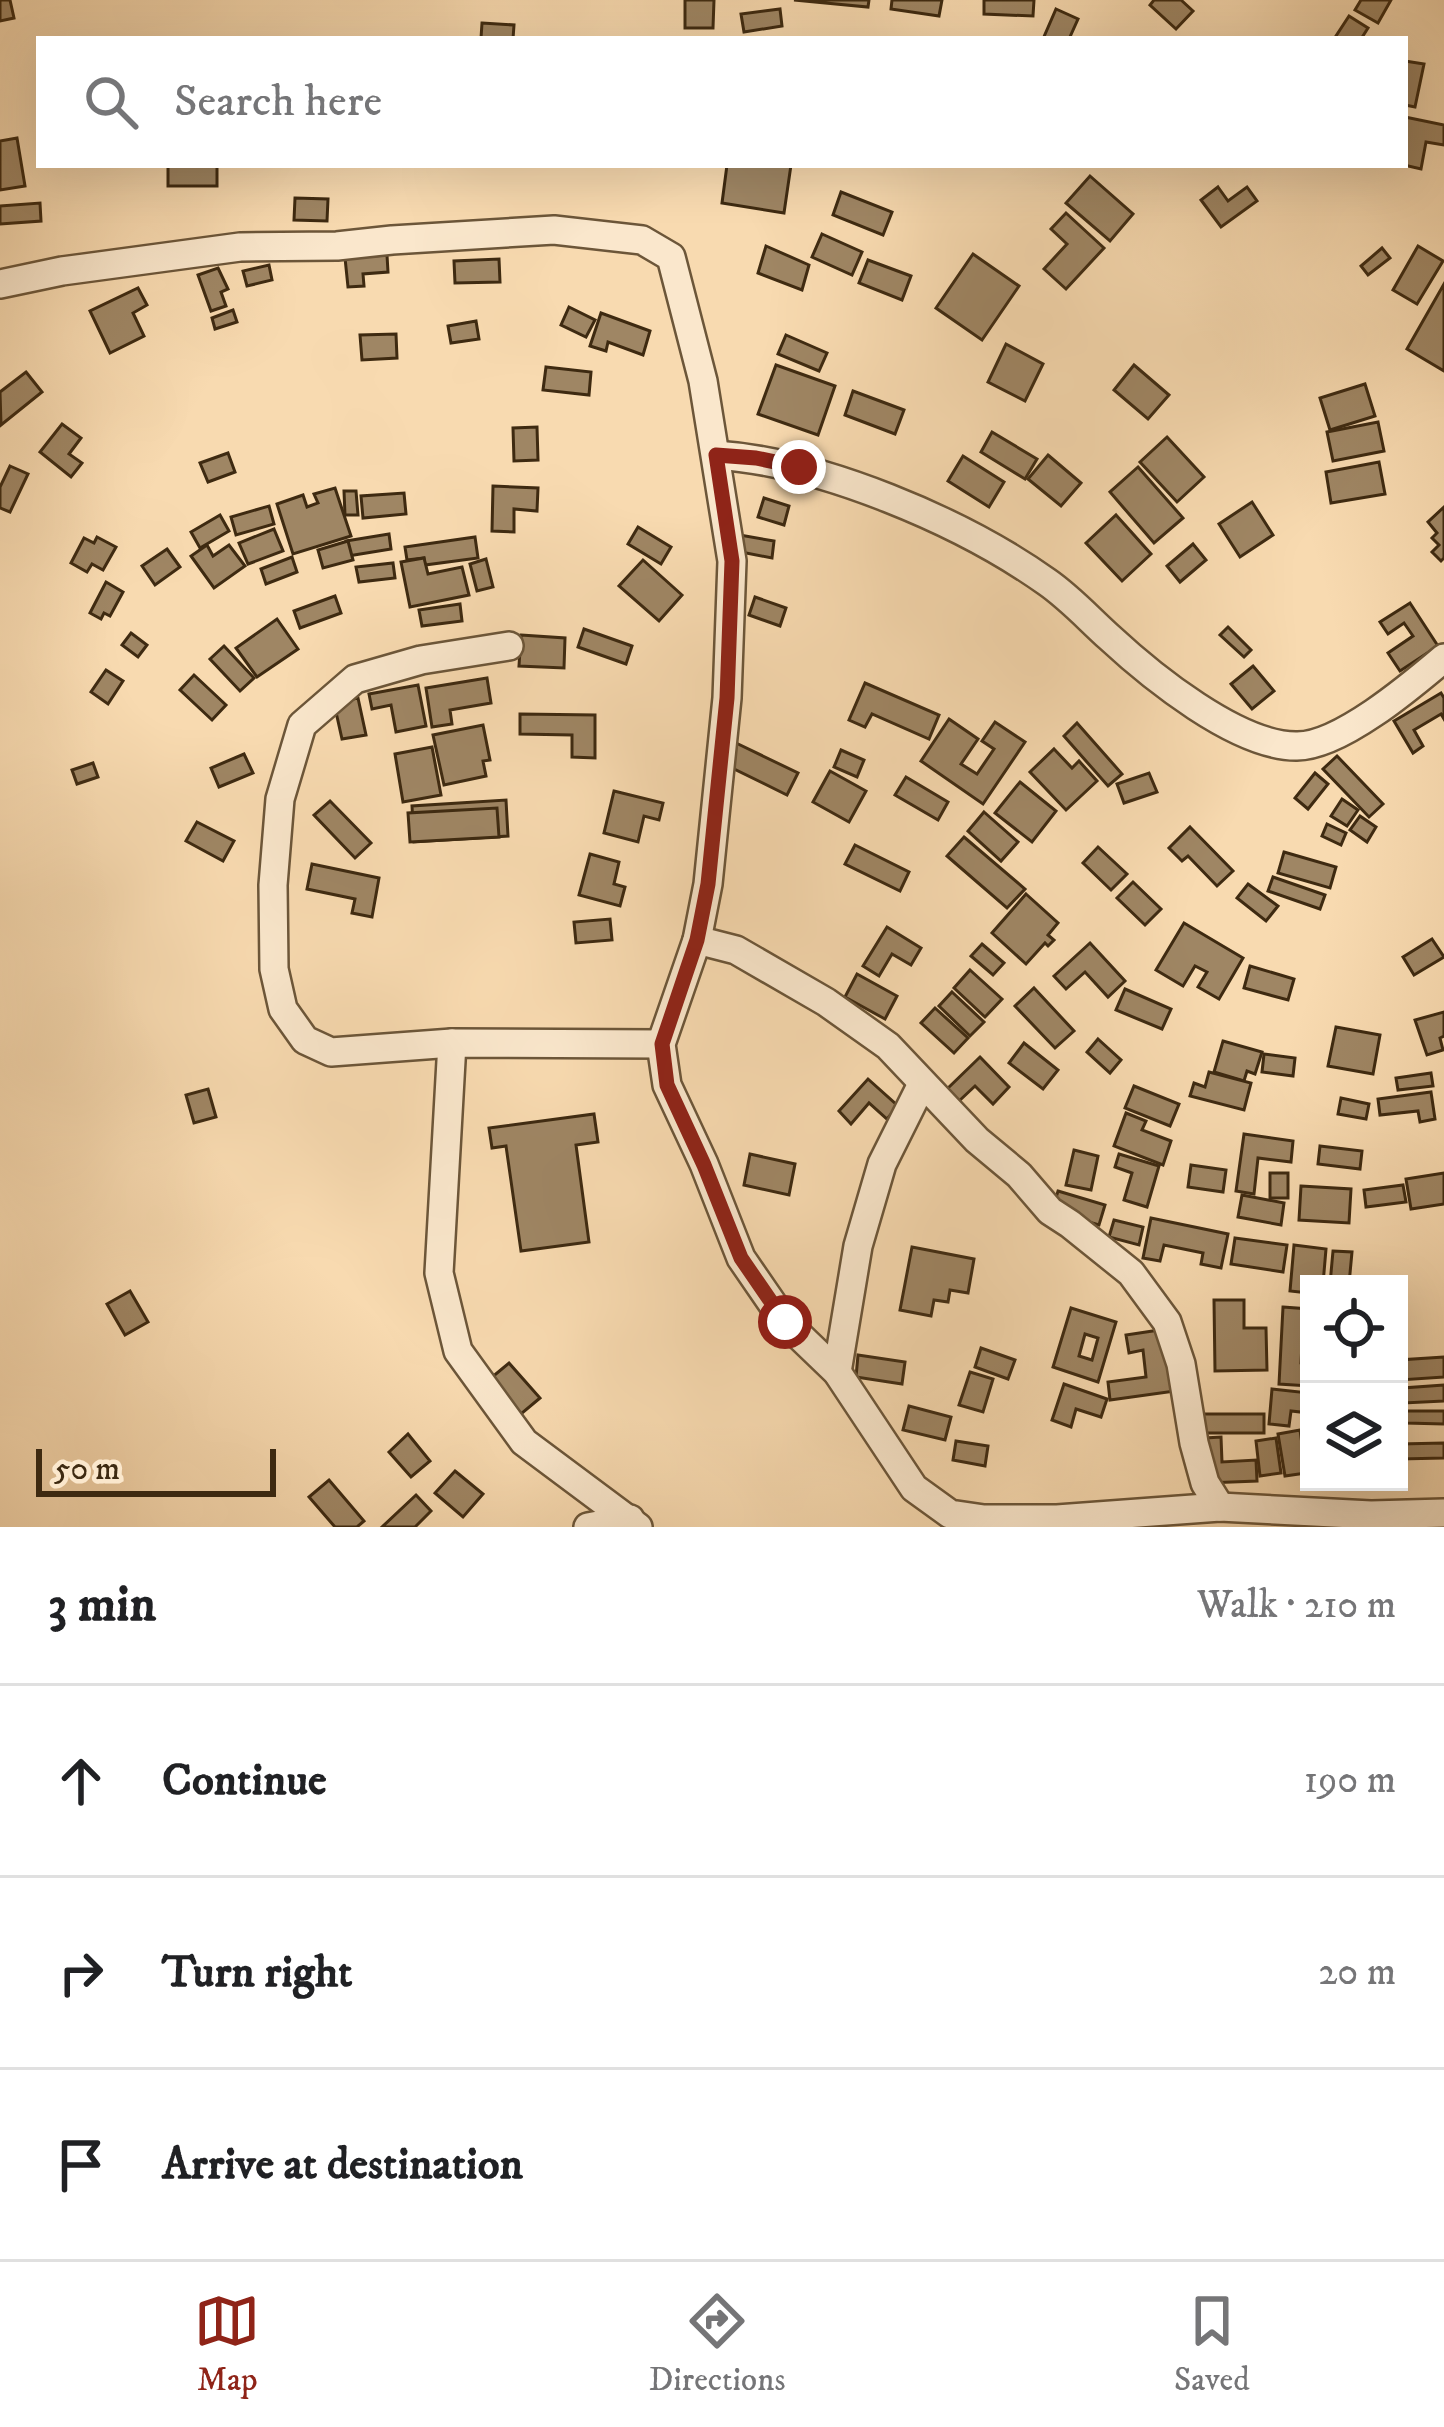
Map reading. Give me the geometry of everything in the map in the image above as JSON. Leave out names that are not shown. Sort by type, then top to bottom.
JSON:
[{"type":"street","points":[[0,284],[240,247],[337,246],[554,230],[642,241],[671,256],[703,381],[732,561],[727,698],[708,884],[697,940],[662,1044],[667,1085],[741,1258],[785,1322],[837,1372],[914,1488],[950,1514],[1057,1519],[1220,1507],[1371,1515],[1444,1513]]},
{"type":"street","points":[[716,455],[799,467],[912,508],[987,546],[1060,591],[1110,639],[1218,722],[1269,743],[1300,747],[1345,731],[1444,658]]},
{"type":"street","points":[[509,646],[421,660],[355,679],[302,725],[280,799],[273,885],[274,969],[283,1009],[305,1040],[331,1052],[452,1043],[662,1044]]},
{"type":"street","points":[[697,940],[736,950],[888,1046],[1050,1211],[1132,1273],[1167,1322],[1181,1364],[1205,1484],[1220,1507]]},
{"type":"street","points":[[452,1043],[439,1274],[458,1351],[524,1442],[634,1523]]},
{"type":"street","points":[[837,1372],[858,1246],[882,1164],[922,1084]]},
{"type":"street","points":[[588,1527],[634,1523]]},
{"type":"building","points":[[0,0],[10,0],[14,18],[0,21]]},
{"type":"building","points":[[685,0],[714,0],[713,28],[685,28]]},
{"type":"building","points":[[794,0],[869,0],[868,7]]},
{"type":"building","points":[[892,0],[942,0],[939,16],[891,9]]},
{"type":"building","points":[[984,0],[1034,0],[1033,16],[984,14]]},
{"type":"building","points":[[1154,0],[1181,0],[1193,11],[1176,29],[1150,5]]},
{"type":"building","points":[[1361,0],[1391,0],[1378,23],[1355,10]]},
{"type":"building","points":[[780,9],[782,26],[744,32],[741,14]]},
{"type":"building","points":[[1056,9],[1078,19],[1070,36],[1044,36]]},
{"type":"building","points":[[1349,16],[1368,28],[1363,36],[1336,36]]},
{"type":"building","points":[[482,23],[514,25],[513,36],[481,36]]},
{"type":"building","points":[[1408,61],[1424,64],[1415,107],[1408,106]]},
{"type":"building","points":[[1408,118],[1444,125],[1444,145],[1426,142],[1421,169],[1408,166]]},
{"type":"building","points":[[17,138],[25,186],[0,190],[0,141]]},
{"type":"building","points":[[168,168],[217,168],[217,186],[168,186]]},
{"type":"building","points":[[727,168],[791,168],[784,213],[722,203]]},
{"type":"building","points":[[1090,176],[1133,214],[1110,241],[1066,203]]},
{"type":"building","points":[[1218,187],[1228,201],[1247,187],[1257,201],[1221,227],[1201,200]]},
{"type":"building","points":[[841,192],[892,212],[883,235],[833,215]]},
{"type":"building","points":[[295,198],[328,199],[327,221],[294,220]]},
{"type":"building","points":[[40,203],[41,221],[0,224],[0,206]]},
{"type":"building","points":[[1066,213],[1104,248],[1066,289],[1044,269],[1067,244],[1051,229]]},
{"type":"building","points":[[822,234],[862,252],[852,275],[812,257]]},
{"type":"building","points":[[766,246],[809,265],[802,290],[758,273]]},
{"type":"building","points":[[1418,246],[1443,261],[1417,304],[1393,290]]},
{"type":"building","points":[[1382,248],[1390,258],[1368,275],[1361,266]]},
{"type":"building","points":[[973,254],[1019,286],[982,340],[936,308]]},
{"type":"building","points":[[387,255],[388,272],[363,274],[364,286],[348,287],[345,258]]},
{"type":"building","points":[[499,259],[500,282],[455,283],[454,261]]},
{"type":"building","points":[[868,260],[911,276],[902,300],[859,283]]},
{"type":"building","points":[[269,265],[272,280],[247,286],[243,271]]},
{"type":"building","points":[[218,268],[228,289],[221,292],[226,306],[211,311],[198,275]]},
{"type":"building","points":[[1444,284],[1444,371],[1407,349]]},
{"type":"building","points":[[138,288],[147,305],[133,313],[144,336],[110,353],[90,311]]},
{"type":"building","points":[[569,307],[595,320],[586,337],[561,325]]},
{"type":"building","points":[[233,310],[237,322],[215,329],[212,318]]},
{"type":"building","points":[[601,313],[650,331],[643,355],[608,342],[606,351],[590,346]]},
{"type":"building","points":[[476,321],[479,339],[451,343],[448,326]]},
{"type":"building","points":[[396,334],[397,358],[362,360],[360,335]]},
{"type":"building","points":[[786,335],[827,353],[819,371],[778,354]]},
{"type":"building","points":[[1006,344],[1043,364],[1025,401],[988,382]]},
{"type":"building","points":[[776,365],[835,386],[818,435],[758,414]]},
{"type":"building","points":[[1134,365],[1169,395],[1148,419],[1114,390]]},
{"type":"building","points":[[546,367],[591,372],[589,395],[543,390]]},
{"type":"building","points":[[26,372],[42,392],[1,425],[0,392]]},
{"type":"building","points":[[1365,384],[1375,416],[1330,430],[1320,398]]},
{"type":"building","points":[[853,391],[904,410],[895,434],[845,415]]},
{"type":"building","points":[[1378,422],[1384,451],[1333,461],[1327,432]]},
{"type":"building","points":[[62,424],[81,438],[69,454],[82,463],[71,477],[40,452]]},
{"type":"building","points":[[537,427],[538,460],[514,461],[513,428]]},
{"type":"building","points":[[992,432],[1037,459],[1025,479],[981,452]]},
{"type":"building","points":[[1167,437],[1204,477],[1177,502],[1140,462]]},
{"type":"building","points":[[228,453],[235,472],[208,482],[200,463]]},
{"type":"building","points":[[1048,455],[1081,483],[1061,506],[1028,479]]},
{"type":"building","points":[[963,456],[1004,482],[989,507],[948,481]]},
{"type":"building","points":[[1379,462],[1385,494],[1331,503],[1326,472]]},
{"type":"building","points":[[10,466],[28,474],[10,512],[0,508],[0,487]]},
{"type":"building","points":[[1138,467],[1183,518],[1154,543],[1110,492]]},
{"type":"building","points":[[493,486],[538,488],[537,511],[514,509],[514,532],[492,531]]},
{"type":"building","points":[[335,488],[351,536],[293,554],[277,504],[303,495],[307,507],[318,503],[314,494]]},
{"type":"building","points":[[344,491],[356,491],[358,515],[345,515]]},
{"type":"building","points":[[404,493],[406,514],[363,518],[361,496]]},
{"type":"building","points":[[764,498],[789,506],[784,525],[758,517]]},
{"type":"building","points":[[1252,502],[1273,535],[1240,557],[1219,524]]},
{"type":"building","points":[[269,506],[274,524],[236,535],[231,517]]},
{"type":"building","points":[[1444,507],[1441,561],[1432,552],[1439,545],[1428,522]]},
{"type":"building","points":[[220,515],[229,531],[200,548],[191,532]]},
{"type":"building","points":[[1116,515],[1151,554],[1122,581],[1086,543]]},
{"type":"building","points":[[638,527],[671,547],[661,564],[628,544]]},
{"type":"building","points":[[274,529],[283,551],[248,564],[239,543]]},
{"type":"building","points":[[389,534],[391,549],[348,556],[346,541]]},
{"type":"building","points":[[734,534],[774,541],[772,558],[731,550]]},
{"type":"building","points":[[97,537],[116,547],[103,570],[92,564],[87,572],[71,563],[84,538],[94,543]]},
{"type":"building","points":[[475,537],[478,558],[425,565],[424,558],[407,560],[405,547]]},
{"type":"building","points":[[348,541],[353,560],[323,568],[318,550]]},
{"type":"building","points":[[1193,544],[1206,560],[1180,582],[1167,566]]},
{"type":"building","points":[[207,545],[213,556],[229,545],[245,566],[214,588],[191,556]]},
{"type":"building","points":[[167,549],[180,567],[155,585],[142,566]]},
{"type":"building","points":[[292,557],[297,572],[266,584],[261,569]]},
{"type":"building","points":[[424,558],[428,574],[462,567],[469,595],[410,607],[401,562]]},
{"type":"building","points":[[486,559],[493,587],[477,591],[470,564]]},
{"type":"building","points":[[643,560],[682,595],[659,621],[619,586]]},
{"type":"building","points":[[393,563],[395,578],[359,582],[356,567]]},
{"type":"building","points":[[106,582],[123,592],[110,616],[104,613],[101,619],[90,613]]},
{"type":"building","points":[[335,596],[341,613],[300,628],[294,611]]},
{"type":"building","points":[[755,597],[786,608],[780,626],[749,615]]},
{"type":"building","points":[[1410,603],[1438,646],[1400,671],[1388,653],[1413,636],[1404,623],[1388,634],[1380,622]]},
{"type":"building","points":[[460,604],[462,621],[422,626],[419,610]]},
{"type":"building","points":[[277,619],[298,649],[257,677],[236,648]]},
{"type":"building","points":[[1228,627],[1251,650],[1244,657],[1220,635]]},
{"type":"building","points":[[584,629],[632,646],[626,664],[578,647]]},
{"type":"building","points":[[131,633],[147,645],[138,657],[122,645]]},
{"type":"building","points":[[521,635],[565,638],[564,668],[519,666]]},
{"type":"building","points":[[224,646],[254,678],[240,691],[210,659]]},
{"type":"building","points":[[1253,666],[1274,691],[1252,709],[1231,684]]},
{"type":"building","points":[[106,670],[123,681],[108,704],[91,692]]},
{"type":"building","points":[[194,675],[226,705],[212,720],[180,690]]},
{"type":"building","points":[[487,678],[491,703],[450,710],[452,724],[432,727],[426,688]]},
{"type":"building","points":[[865,683],[939,715],[929,739],[872,714],[865,727],[849,720]]},
{"type":"building","points":[[418,685],[426,726],[396,732],[391,705],[372,709],[369,694]]},
{"type":"building","points":[[1441,693],[1444,719],[1441,714],[1414,730],[1423,746],[1413,753],[1394,721]]},
{"type":"building","points":[[358,698],[366,735],[342,739],[334,703]]},
{"type":"building","points":[[520,714],[595,715],[595,758],[572,757],[572,735],[520,734]]},
{"type":"building","points":[[949,719],[978,739],[961,764],[977,774],[994,749],[982,741],[995,722],[1025,742],[983,804],[921,761]]},
{"type":"building","points":[[1077,723],[1122,774],[1108,786],[1064,736]]},
{"type":"building","points":[[483,725],[490,760],[483,761],[486,776],[444,785],[433,735]]},
{"type":"building","points":[[734,742],[798,773],[787,795],[724,764]]},
{"type":"building","points":[[432,747],[441,795],[403,802],[395,754]]},
{"type":"building","points":[[1054,749],[1072,768],[1079,761],[1097,781],[1066,810],[1030,772]]},
{"type":"building","points":[[841,750],[864,760],[857,777],[834,767]]},
{"type":"building","points":[[244,754],[253,773],[219,787],[211,768]]},
{"type":"building","points":[[1337,756],[1383,804],[1369,817],[1323,769]]},
{"type":"building","points":[[93,763],[98,777],[77,784],[72,770]]},
{"type":"building","points":[[830,771],[866,791],[849,822],[813,802]]},
{"type":"building","points":[[1149,773],[1157,792],[1124,803],[1117,784]]},
{"type":"building","points":[[1315,773],[1328,784],[1308,809],[1295,798]]},
{"type":"building","points":[[906,777],[948,802],[938,820],[895,795]]},
{"type":"building","points":[[1020,782],[1056,811],[1032,842],[995,813]]},
{"type":"building","points":[[614,791],[663,803],[659,820],[644,816],[638,842],[604,833]]},
{"type":"building","points":[[1342,799],[1358,810],[1347,826],[1331,816]]},
{"type":"building","points":[[506,800],[508,836],[414,842],[412,806]]},
{"type":"building","points":[[330,801],[371,843],[355,858],[314,815]]},
{"type":"building","points":[[497,808],[499,837],[410,842],[408,813]]},
{"type":"building","points":[[984,812],[1018,842],[1001,861],[968,831]]},
{"type":"building","points":[[1360,816],[1376,827],[1367,842],[1350,830]]},
{"type":"building","points":[[197,822],[234,841],[223,861],[186,841]]},
{"type":"building","points":[[1327,824],[1346,833],[1341,845],[1322,836]]},
{"type":"building","points":[[1190,827],[1233,871],[1217,886],[1188,856],[1182,861],[1169,848]]},
{"type":"building","points":[[964,837],[1025,889],[1007,908],[947,856]]},
{"type":"building","points":[[855,845],[909,872],[900,891],[845,864]]},
{"type":"building","points":[[1098,847],[1127,874],[1111,890],[1083,863]]},
{"type":"building","points":[[1284,852],[1336,867],[1330,888],[1278,873]]},
{"type":"building","points":[[590,854],[619,862],[614,884],[625,887],[620,906],[579,895]]},
{"type":"building","points":[[312,864],[379,878],[372,917],[352,913],[355,899],[307,889]]},
{"type":"building","points":[[1273,877],[1325,895],[1320,909],[1268,891]]},
{"type":"building","points":[[1133,882],[1161,909],[1145,925],[1117,898]]},
{"type":"building","points":[[1248,884],[1278,906],[1266,921],[1237,898]]},
{"type":"building","points":[[1026,894],[1058,923],[1048,935],[1054,940],[1026,964],[992,933]]},
{"type":"building","points":[[610,919],[612,940],[576,943],[574,922]]},
{"type":"building","points":[[1184,923],[1243,958],[1219,999],[1198,987],[1207,972],[1195,966],[1183,986],[1156,970]]},
{"type":"building","points":[[887,927],[921,948],[911,965],[892,954],[879,976],[863,966]]},
{"type":"building","points":[[1432,939],[1444,957],[1414,975],[1403,957]]},
{"type":"building","points":[[1090,943],[1125,981],[1108,997],[1085,972],[1066,989],[1054,976]]},
{"type":"building","points":[[982,944],[1004,963],[993,975],[971,956]]},
{"type":"building","points":[[1250,966],[1294,979],[1288,1000],[1244,988]]},
{"type":"building","points":[[970,970],[1002,999],[985,1017],[954,988]]},
{"type":"building","points":[[857,974],[897,996],[885,1019],[845,997]]},
{"type":"building","points":[[1034,988],[1074,1031],[1055,1048],[1015,1006]]},
{"type":"building","points":[[1125,989],[1171,1009],[1162,1029],[1116,1010]]},
{"type":"building","points":[[952,992],[984,1022],[970,1036],[939,1006]]},
{"type":"building","points":[[935,1008],[968,1038],[954,1053],[921,1023]]},
{"type":"building","points":[[1444,1012],[1443,1050],[1427,1055],[1415,1020]]},
{"type":"building","points":[[1336,1027],[1380,1035],[1373,1074],[1328,1066]]},
{"type":"building","points":[[1098,1039],[1121,1060],[1110,1073],[1087,1052]]},
{"type":"building","points":[[1223,1041],[1262,1052],[1255,1074],[1247,1071],[1244,1081],[1214,1072]]},
{"type":"building","points":[[1024,1043],[1058,1070],[1043,1089],[1009,1063]]},
{"type":"building","points":[[1264,1054],[1295,1058],[1293,1076],[1262,1072]]},
{"type":"building","points":[[980,1057],[1009,1087],[993,1104],[975,1086],[958,1102],[946,1090]]},
{"type":"building","points":[[1209,1072],[1251,1083],[1244,1110],[1190,1096],[1194,1083],[1205,1087]]},
{"type":"building","points":[[1431,1073],[1433,1086],[1398,1090],[1396,1078]]},
{"type":"building","points":[[868,1079],[898,1106],[887,1119],[869,1103],[851,1124],[839,1111]]},
{"type":"building","points":[[1134,1086],[1179,1104],[1170,1126],[1125,1108]]},
{"type":"building","points":[[208,1089],[216,1117],[194,1123],[186,1095]]},
{"type":"building","points":[[1431,1092],[1435,1119],[1420,1122],[1418,1111],[1380,1115],[1378,1099]]},
{"type":"building","points":[[1341,1098],[1369,1104],[1366,1119],[1338,1114]]},
{"type":"building","points":[[1126,1113],[1146,1121],[1142,1130],[1171,1141],[1163,1165],[1114,1146]]},
{"type":"building","points":[[594,1114],[598,1142],[576,1145],[589,1242],[521,1251],[506,1146],[492,1148],[489,1128]]},
{"type":"building","points":[[1244,1134],[1293,1141],[1291,1162],[1258,1158],[1254,1194],[1236,1191]]},
{"type":"building","points":[[1320,1146],[1362,1151],[1360,1169],[1318,1164]]},
{"type":"building","points":[[1074,1150],[1098,1156],[1091,1190],[1066,1185]]},
{"type":"building","points":[[750,1154],[795,1164],[789,1195],[744,1185]]},
{"type":"building","points":[[1119,1154],[1159,1166],[1147,1207],[1124,1200],[1132,1173],[1115,1167]]},
{"type":"building","points":[[1191,1165],[1226,1170],[1223,1192],[1188,1187]]},
{"type":"building","points":[[1270,1173],[1288,1173],[1288,1198],[1270,1198]]},
{"type":"building","points":[[1444,1173],[1444,1204],[1411,1209],[1406,1179]]},
{"type":"building","points":[[1403,1185],[1406,1202],[1366,1207],[1364,1190]]},
{"type":"building","points":[[1301,1186],[1351,1189],[1349,1223],[1299,1220]]},
{"type":"building","points":[[1058,1191],[1105,1205],[1099,1225],[1052,1211]]},
{"type":"building","points":[[1242,1195],[1284,1203],[1281,1225],[1238,1217]]},
{"type":"building","points":[[1151,1218],[1228,1234],[1221,1268],[1201,1264],[1203,1253],[1164,1245],[1160,1261],[1143,1258]]},
{"type":"building","points":[[1114,1220],[1143,1227],[1139,1245],[1109,1237]]},
{"type":"building","points":[[1235,1238],[1287,1245],[1283,1272],[1231,1264]]},
{"type":"building","points":[[1294,1245],[1326,1249],[1324,1275],[1300,1275],[1300,1292],[1290,1291]]},
{"type":"building","points":[[912,1247],[974,1259],[968,1293],[950,1290],[948,1302],[934,1300],[931,1316],[900,1310]]},
{"type":"building","points":[[1333,1251],[1352,1252],[1350,1275],[1331,1275]]},
{"type":"building","points":[[130,1291],[148,1322],[125,1335],[107,1304]]},
{"type":"building","points":[[1214,1300],[1244,1300],[1244,1328],[1266,1328],[1267,1370],[1215,1371]]},
{"type":"building","points":[[1283,1307],[1300,1308],[1300,1385],[1279,1384]]},
{"type":"building","points":[[1071,1308],[1116,1322],[1098,1382],[1053,1367]],"holes":[[[1085,1334],[1098,1338],[1092,1360],[1079,1356]]]},
{"type":"building","points":[[1166,1329],[1175,1391],[1110,1400],[1108,1382],[1146,1377],[1143,1350],[1129,1353],[1126,1335]]},
{"type":"building","points":[[981,1348],[1015,1360],[1008,1379],[975,1367]]},
{"type":"building","points":[[858,1355],[905,1362],[902,1384],[856,1377]]},
{"type":"building","points":[[1444,1357],[1444,1377],[1408,1379],[1408,1359]]},
{"type":"building","points":[[509,1363],[540,1398],[521,1414],[491,1378]]},
{"type":"building","points":[[970,1372],[993,1379],[983,1412],[959,1405]]},
{"type":"building","points":[[1064,1384],[1107,1399],[1101,1417],[1076,1409],[1071,1427],[1052,1420]]},
{"type":"building","points":[[1444,1385],[1444,1401],[1408,1403],[1408,1388]]},
{"type":"building","points":[[1272,1389],[1300,1392],[1300,1412],[1291,1411],[1289,1426],[1269,1424]]},
{"type":"building","points":[[909,1406],[951,1417],[945,1440],[903,1430]]},
{"type":"building","points":[[1408,1411],[1444,1411],[1444,1424],[1408,1423]]},
{"type":"building","points":[[1196,1414],[1264,1414],[1264,1433],[1196,1433]]},
{"type":"building","points":[[1300,1430],[1300,1474],[1285,1476],[1278,1434]]},
{"type":"building","points":[[408,1434],[430,1461],[411,1477],[389,1452]]},
{"type":"building","points":[[1221,1437],[1222,1462],[1256,1460],[1257,1481],[1207,1483],[1205,1438]]},
{"type":"building","points":[[1276,1438],[1281,1473],[1260,1476],[1256,1441]]},
{"type":"building","points":[[956,1441],[988,1446],[985,1466],[953,1460]]},
{"type":"building","points":[[1444,1443],[1444,1458],[1408,1459],[1408,1444]]},
{"type":"building","points":[[455,1471],[483,1494],[463,1517],[435,1493]]},
{"type":"building","points":[[329,1480],[364,1521],[357,1527],[335,1527],[309,1497]]},
{"type":"building","points":[[416,1495],[431,1511],[415,1527],[382,1527]]},
{"type":"route","points":[[785,1322],[741,1258],[667,1085],[662,1044],[697,940],[708,884],[727,698],[732,561],[716,455],[799,467]]}]
